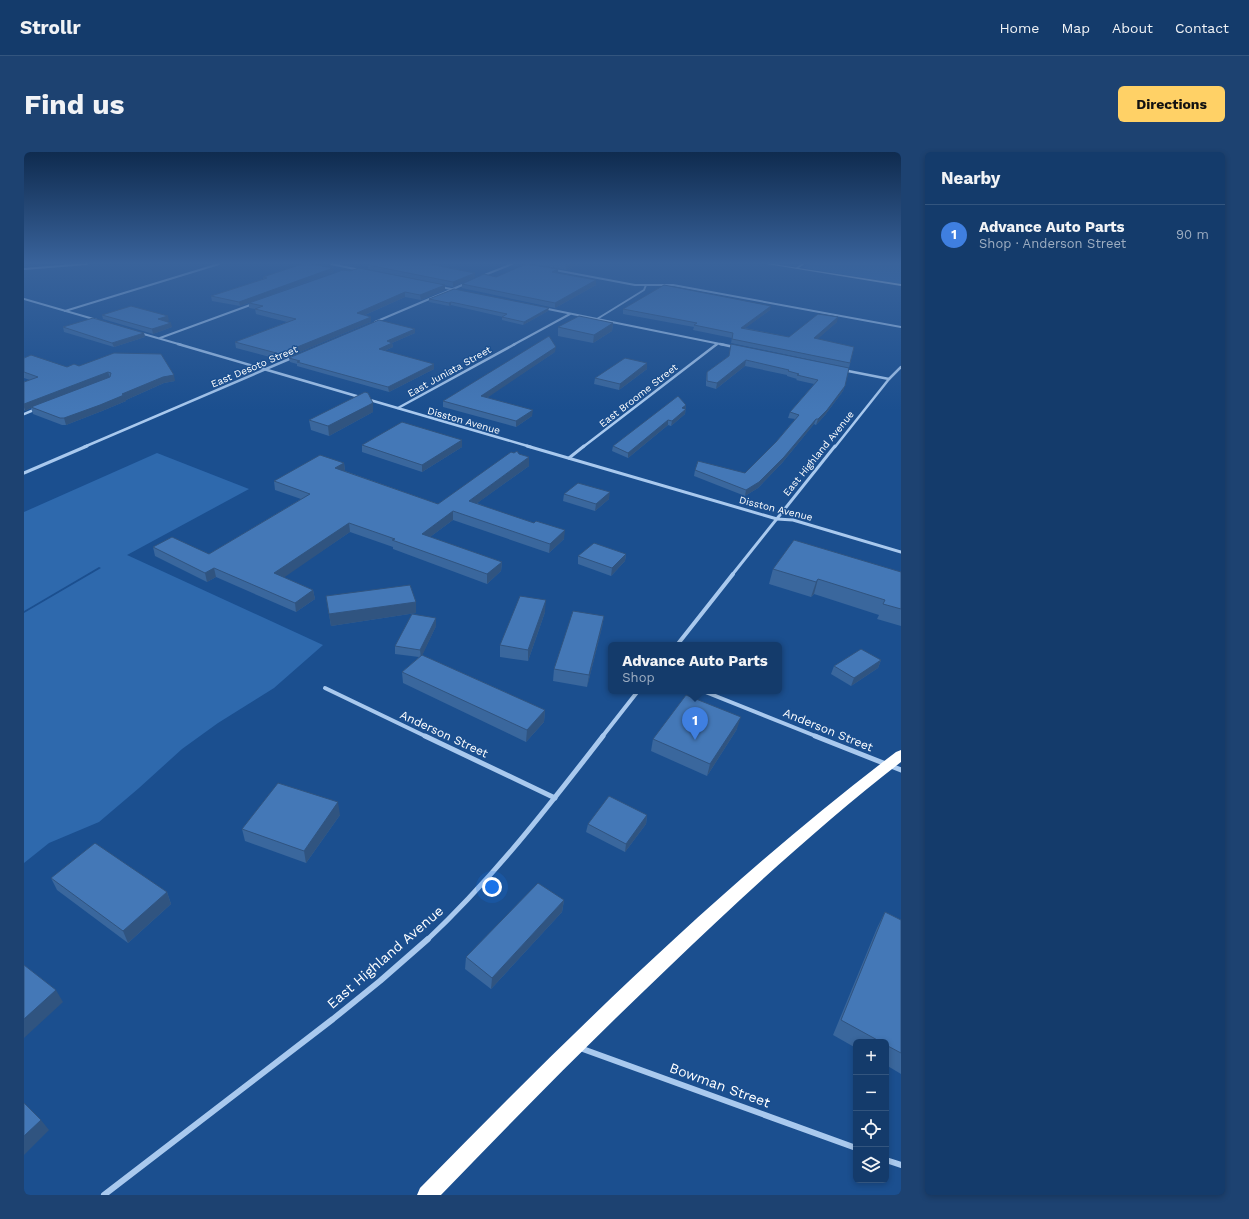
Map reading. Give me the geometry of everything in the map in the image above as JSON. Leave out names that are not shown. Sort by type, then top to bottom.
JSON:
[{"type":"highway","points":[[427,1195],[575,1046],[670,954],[823,818],[897,763]]},
{"type":"street","points":[[71,313],[102,322]]},
{"type":"street","points":[[160,338],[230,313]]},
{"type":"street","points":[[373,323],[397,313]]},
{"type":"street","points":[[571,313],[738,348]]},
{"type":"street","name":"East Juniata Street","points":[[398,408],[571,313]]},
{"type":"street","points":[[597,319],[607,313]]},
{"type":"street","points":[[823,313],[901,327]]},
{"type":"street","name":"Disston Avenue","points":[[138,332],[777,519],[793,520],[901,552]]},
{"type":"street","name":"East Broome Street","points":[[569,458],[717,344]]},
{"type":"street","name":"East Desoto Street","points":[[24,473],[295,357]]},
{"type":"street","name":"East Highland Avenue","points":[[679,642],[889,379],[901,367]]},
{"type":"street","points":[[839,369],[889,379]]},
{"type":"street","points":[[24,414],[38,408]]},
{"type":"street","name":"Anderson Street","points":[[325,688],[555,798]]},
{"type":"street","name":"East Highland Avenue","points":[[104,1195],[349,1007],[420,946],[466,901],[511,851],[555,798],[636,694]]},
{"type":"street","name":"Anderson Street","points":[[711,694],[897,763]]},
{"type":"street","name":"Bowman Street","points":[[575,1046],[853,1147]]},
{"type":"street","points":[[889,1161],[901,1165]]},
{"type":"shaded area","points":[[157,453],[249,489],[127,555],[323,645],[274,688],[218,723],[182,749],[99,822],[49,843],[24,863],[24,613],[101,568],[99,567],[24,611],[24,512]]},
{"type":"building","points":[[109,313],[156,313],[168,316],[158,319],[171,323],[152,329],[102,315]]},
{"type":"building","points":[[270,313],[358,313],[371,317],[280,354],[235,342],[296,319]]},
{"type":"building","points":[[501,313],[541,313],[524,322],[502,317],[507,314]]},
{"type":"building","points":[[642,313],[762,313],[741,328],[789,337],[818,314],[838,317],[814,338],[854,347],[850,363],[732,339],[733,333],[694,325],[697,323]]},
{"type":"building","points":[[579,316],[613,323],[594,335],[558,327]]},
{"type":"building","points":[[93,318],[144,333],[112,343],[63,327]]},
{"type":"building","points":[[379,320],[415,329],[387,341],[392,343],[379,349],[434,364],[388,387],[297,362],[300,361],[289,358]]},
{"type":"building","points":[[549,336],[556,347],[481,396],[533,410],[516,421],[443,401]]},
{"type":"building","points":[[731,344],[849,368],[845,386],[827,410],[818,419],[816,419],[784,457],[759,482],[746,490],[695,470],[698,461],[745,473],[776,442],[799,415],[790,412],[818,380],[797,375],[799,374],[788,371],[789,370],[746,360],[717,383],[707,381],[707,372],[729,356]]},
{"type":"building","points":[[114,353],[161,354],[174,375],[163,377],[100,405],[64,418],[60,418],[31,407],[110,377],[111,373],[108,372],[24,404],[24,382],[38,377],[24,372],[24,358],[31,355],[67,367],[74,364],[79,366]]},
{"type":"building","points":[[625,358],[647,363],[620,384],[595,378]]},
{"type":"building","points":[[365,392],[368,393],[373,403],[328,426],[309,420]]},
{"type":"building","points":[[678,396],[686,405],[682,408],[686,409],[672,421],[668,420],[628,453],[613,446]]},
{"type":"building","points":[[402,422],[462,440],[422,465],[362,445]]},
{"type":"building","points":[[517,451],[519,454],[529,457],[469,501],[534,523],[536,521],[565,530],[550,544],[453,511],[422,534],[502,562],[487,574],[349,523],[274,573],[313,590],[295,603],[214,568],[205,573],[153,547],[172,537],[209,554],[310,494],[274,481],[320,455],[344,463],[335,468],[438,504],[511,452],[514,453]]},
{"type":"building","points":[[578,483],[610,492],[596,504],[564,494]]},
{"type":"building","points":[[794,540],[901,572],[901,609],[883,604],[885,600],[818,579],[816,582],[773,569]]},
{"type":"building","points":[[594,543],[626,554],[612,568],[578,556]]},
{"type":"building","points":[[410,585],[416,602],[329,614],[326,596]]},
{"type":"building","points":[[520,596],[546,600],[528,650],[500,645]]},
{"type":"building","points":[[573,611],[604,616],[589,675],[554,669]]},
{"type":"building","points":[[412,614],[436,618],[420,650],[395,646]]},
{"type":"building","points":[[861,649],[881,660],[854,678],[834,666]]},
{"type":"building","points":[[422,655],[545,710],[527,730],[402,672]]},
{"type":"building","points":[[686,695],[741,717],[710,764],[653,739]]},
{"type":"building","points":[[278,783],[338,802],[304,851],[242,829]]},
{"type":"building","points":[[609,796],[647,815],[626,844],[588,824]]},
{"type":"building","points":[[95,843],[167,892],[123,931],[51,878]]},
{"type":"building","points":[[538,883],[564,900],[492,978],[466,957]]},
{"type":"building","points":[[885,912],[901,920],[901,1053],[889,1047],[889,1039],[876,1039],[841,1020]]},
{"type":"building","points":[[24,965],[56,990],[24,1019]]},
{"type":"building","points":[[24,1103],[41,1120],[24,1136]]},
{"type":"place","name":"Advance Auto Parts","points":[[695,740]]}]
